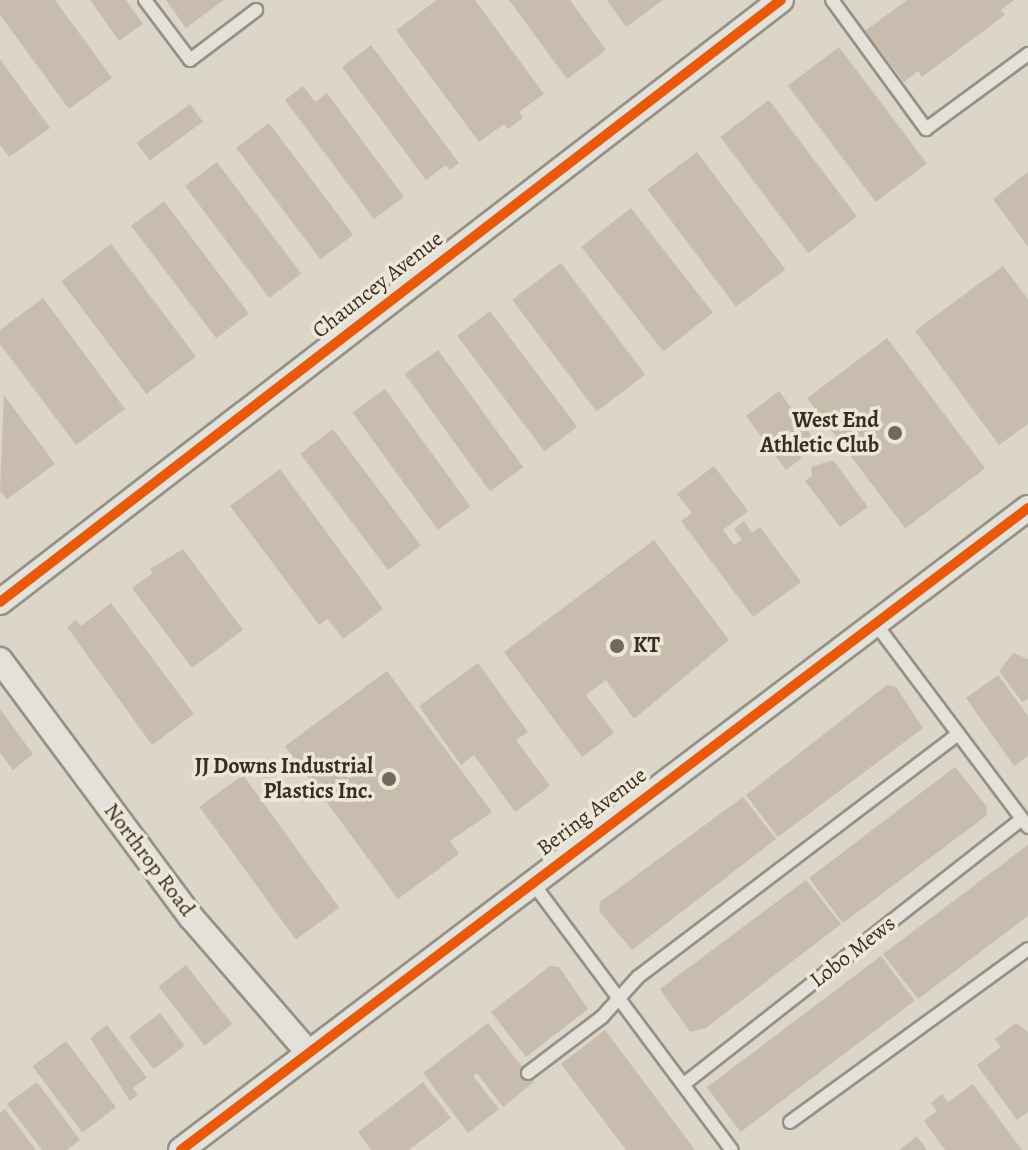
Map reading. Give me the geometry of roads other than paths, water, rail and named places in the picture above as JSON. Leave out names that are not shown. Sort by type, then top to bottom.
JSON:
[{"type":"street","name":"Chauncey Avenue","points":[[0,602],[781,0]]},
{"type":"street","name":"Bering Avenue","points":[[181,1150],[1028,508]]},
{"type":"street","name":"Northrop Road","points":[[0,660],[191,917],[308,1052]]},
{"type":"lane","points":[[145,0],[190,60],[256,10]]},
{"type":"lane","points":[[832,0],[926,129],[1028,54]]},
{"type":"lane","name":"Lobo Mews","points":[[684,1084],[1025,823],[875,623]]},
{"type":"lane","points":[[528,1073],[619,997],[638,977],[958,734]]},
{"type":"lane","points":[[532,882],[732,1150]]},
{"type":"lane","points":[[790,1122],[1028,949]]},
{"type":"place","name":"West End Athletic Club","points":[[895,433]]},
{"type":"place","name":"KT","points":[[617,646]]},
{"type":"place","name":"JJ Downs Industrial Plastics Inc.","points":[[389,779]]}]
